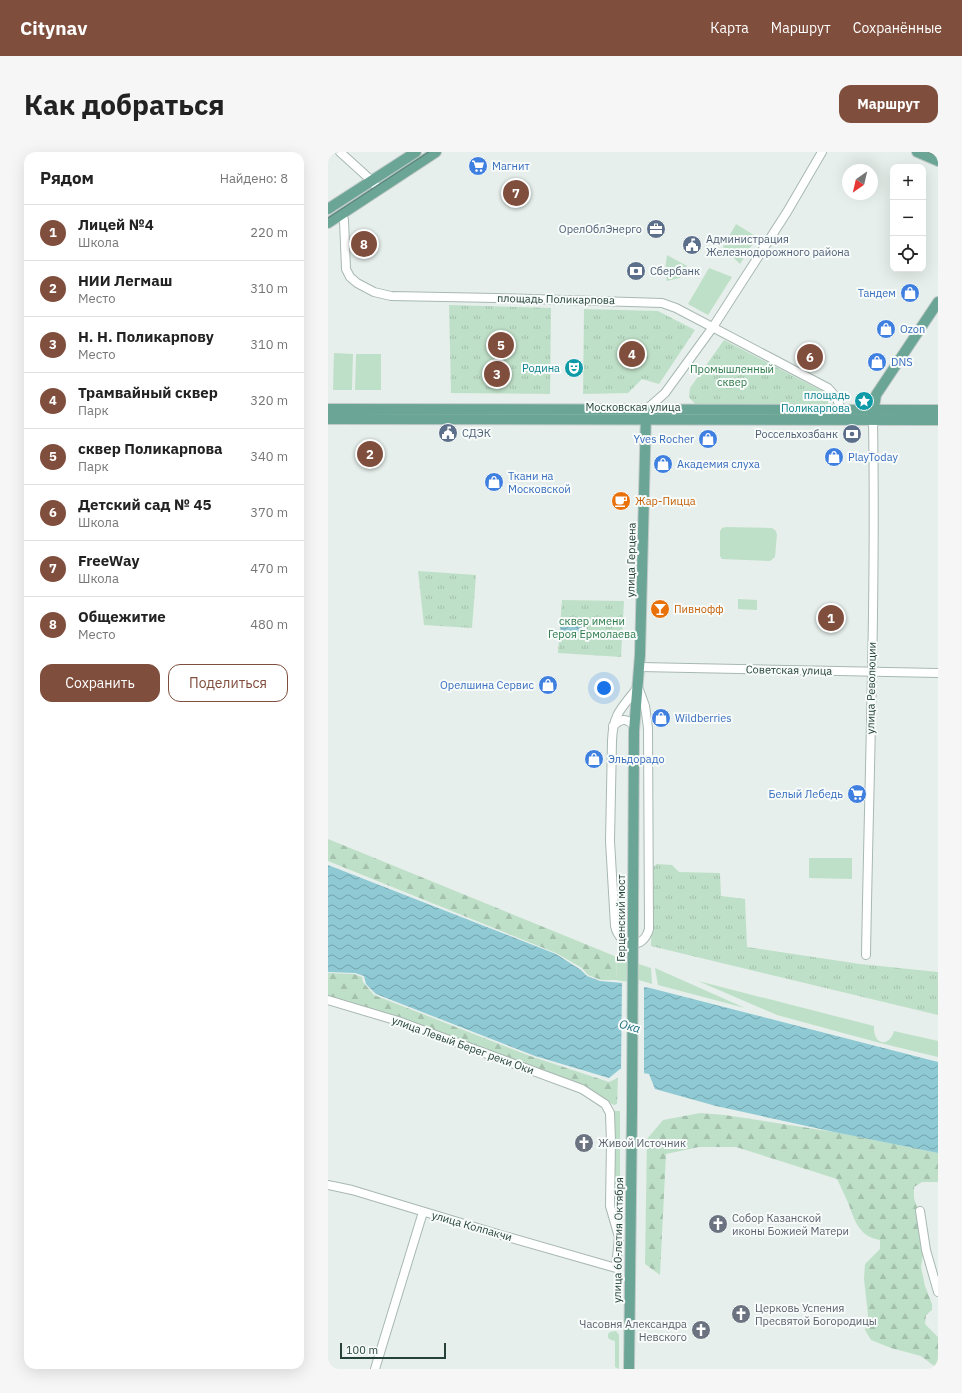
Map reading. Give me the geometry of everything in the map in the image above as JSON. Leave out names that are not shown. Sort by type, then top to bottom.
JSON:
[{"type":"main road","points":[[328,210],[416,152]]},
{"type":"main road","points":[[328,223],[436,152]]},
{"type":"main road","points":[[917,152],[938,161]]},
{"type":"main road","points":[[873,420],[873,409],[876,395],[882,384],[938,302]]},
{"type":"main road","name":"Московская улица","points":[[328,409],[938,420]]},
{"type":"main road","name":"Московская улица","points":[[328,419],[841,409],[938,410]]},
{"type":"main road","name":"улица Герцена","points":[[634,728],[640,667],[646,414]]},
{"type":"main road","name":"Герценский мост","points":[[632,1111],[634,728]]},
{"type":"main road","name":"улица 60-летия Октября","points":[[630,1369],[632,1111]]},
{"type":"street","points":[[340,152],[372,181],[379,190]]},
{"type":"street","points":[[646,414],[665,393],[713,327],[787,212],[822,152]]},
{"type":"street","name":"площадь Поликарпова","points":[[342,214],[344,220],[346,269],[350,277],[356,283],[374,292],[390,296],[662,303],[676,308],[828,388],[833,392],[841,409]]},
{"type":"street","name":"улица Революции","points":[[866,955],[872,672],[874,506],[873,420]]},
{"type":"street","name":"Советская улица","points":[[640,667],[938,673]]},
{"type":"street","points":[[638,687],[645,706],[648,728],[649,928],[643,940],[632,943],[619,937],[615,926],[610,841],[613,726],[619,710],[638,687]]},
{"type":"street","points":[[613,726],[617,722],[624,719],[627,720],[634,728]]},
{"type":"street","name":"улица Левый Берег реки Оки","points":[[328,1000],[398,1021],[582,1089],[605,1104],[610,1113],[610,1206],[619,1238],[616,1268]]},
{"type":"street","name":"улица Колпакчи","points":[[328,1184],[616,1268]]},
{"type":"street","points":[[920,1211],[926,1250],[938,1292]]},
{"type":"street","points":[[375,1369],[423,1212]]},
{"type":"green space","points":[[736,224],[757,237],[740,264],[723,247]]},
{"type":"green space","points":[[667,255],[687,266],[680,278],[667,281],[665,270]]},
{"type":"green space","points":[[709,268],[732,277],[708,315],[688,304]]},
{"type":"green space","points":[[449,305],[551,308],[550,394],[451,393]]},
{"type":"green space","points":[[584,309],[658,311],[695,330],[659,384],[642,379],[628,393],[583,394]]},
{"type":"green space","name":"Промышленный сквер","points":[[724,340],[828,394],[828,404],[695,404],[689,397],[690,388]]},
{"type":"green space","points":[[334,353],[353,354],[352,390],[333,390]]},
{"type":"green space","points":[[356,354],[381,354],[381,390],[355,390]]},
{"type":"green space","points":[[722,528],[772,528],[777,534],[775,557],[770,561],[722,559],[720,556],[720,531]]},
{"type":"green space","points":[[418,571],[476,575],[472,628],[424,625]]},
{"type":"green space","points":[[738,599],[757,600],[757,610],[738,609]]},
{"type":"green space","name":"сквер имени Героя Ермолаева","points":[[562,600],[624,601],[621,657],[558,653]]},
{"type":"green space","points":[[328,839],[617,957],[616,980],[601,980],[588,975],[582,968],[556,953],[328,861]]},
{"type":"green space","points":[[809,858],[852,858],[852,879],[809,878]]},
{"type":"green space","points":[[657,864],[672,865],[679,872],[720,873],[721,896],[745,899],[747,947],[860,964],[938,972],[938,1015],[651,946],[653,867]]},
{"type":"green space","points":[[617,957],[651,968],[652,984],[639,980],[639,984],[616,980]]},
{"type":"green space","points":[[655,968],[745,1008],[658,985]]},
{"type":"green space","points":[[328,973],[354,974],[362,977],[363,982],[374,995],[530,1056],[609,1082],[618,1078],[617,1104],[614,1105],[597,1097],[328,998]]},
{"type":"green space","points":[[698,981],[874,1026],[876,1037],[882,1042],[889,1040],[894,1031],[938,1041],[938,1057],[777,1015]]},
{"type":"green space","points":[[613,1111],[620,1111],[620,1234],[613,1208]]},
{"type":"green space","points":[[700,1113],[725,1115],[834,1132],[938,1153],[938,1182],[922,1182],[914,1187],[914,1198],[922,1223],[923,1254],[921,1267],[925,1286],[932,1304],[932,1310],[926,1315],[925,1324],[938,1337],[938,1369],[921,1356],[891,1348],[871,1340],[865,1330],[868,1315],[864,1279],[865,1264],[880,1249],[880,1240],[868,1236],[859,1228],[837,1179],[736,1147],[699,1147],[666,1154],[660,1275],[645,1264],[647,1139],[663,1120]]},
{"type":"green space","points":[[616,1331],[619,1335],[619,1369],[615,1367],[615,1341],[608,1338],[608,1334],[610,1332]]},
{"type":"water","points":[[561,618],[584,619],[583,633],[560,632]]},
{"type":"water","name":"Ока","points":[[328,865],[556,954],[581,970],[587,976],[600,981],[623,983],[650,988],[938,1062],[938,1153],[716,1106],[655,1089],[649,1074],[620,1069],[609,1078],[535,1056],[376,994],[366,984],[364,976],[355,973],[328,972]]},
{"type":"pier","points":[[622,981],[644,985],[644,1075],[621,1071]]},
{"type":"tram line","points":[[328,218],[429,152]]},
{"type":"tram line","points":[[928,152],[938,156]]},
{"type":"place","name":"Магнит","points":[[478,166]]},
{"type":"place","name":"FreeWay","points":[[516,193]]},
{"type":"place","name":"ОрелОблЭнерго","points":[[656,229]]},
{"type":"place","name":"Общежитие","points":[[364,244]]},
{"type":"place","name":"Администрация Железнодорожного района","points":[[692,245]]},
{"type":"place","name":"Сбербанк","points":[[636,271]]},
{"type":"place","name":"Тандем","points":[[910,293]]},
{"type":"place","name":"Ozon","points":[[886,329]]},
{"type":"place","name":"сквер Поликарпова","points":[[501,345]]},
{"type":"place","name":"Трамвайный сквер","points":[[632,354]]},
{"type":"place","name":"Детский сад № 45","points":[[810,357]]},
{"type":"place","name":"DNS","points":[[877,362]]},
{"type":"place","name":"Родина","points":[[574,368]]},
{"type":"place","name":"Н. Н. Поликарпову","points":[[497,374]]},
{"type":"place","name":"площадь Поликарпова","points":[[864,401]]},
{"type":"place","name":"СДЭК","points":[[448,433]]},
{"type":"place","name":"Россельхозбанк","points":[[852,434]]},
{"type":"place","name":"Yves Rocher","points":[[708,439]]},
{"type":"place","name":"НИИ Легмаш","points":[[370,454]]},
{"type":"place","name":"PlayToday","points":[[834,457]]},
{"type":"place","name":"Академия слуха","points":[[663,464]]},
{"type":"place","name":"Ткани на Московской","points":[[494,482]]},
{"type":"place","name":"Жар-Пицца","points":[[621,501]]},
{"type":"place","name":"Пивнофф","points":[[660,609]]},
{"type":"place","name":"Лицей №4","points":[[831,618]]},
{"type":"place","name":"Орелшина Сервис","points":[[548,685]]},
{"type":"place","name":"Wildberries","points":[[661,718]]},
{"type":"place","name":"Эльдорадо","points":[[594,759]]},
{"type":"place","name":"Белый Лебедь","points":[[857,794]]},
{"type":"place","name":"Живой Источник","points":[[584,1143]]},
{"type":"place","name":"Собор Казанской иконы Божией Матери","points":[[718,1224]]},
{"type":"place","name":"Церковь Успения Пресвятой Богородицы","points":[[741,1314]]},
{"type":"place","name":"Часовня Александра Невского","points":[[701,1330]]}]
